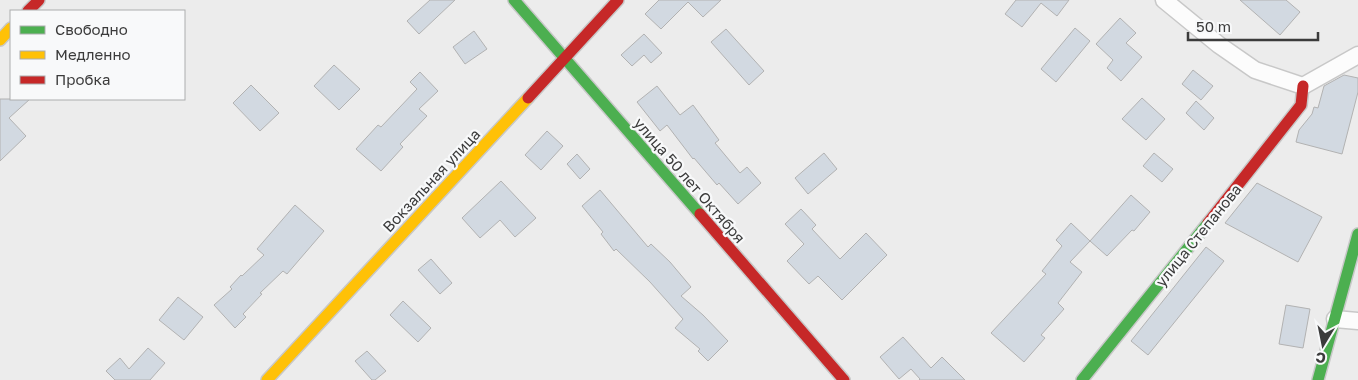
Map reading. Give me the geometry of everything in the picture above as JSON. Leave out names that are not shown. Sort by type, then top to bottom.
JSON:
[{"type":"street","points":[[29,10],[39,0]]},
{"type":"street","name":"улица 50 лет Октября","points":[[514,0],[844,380]]},
{"type":"street","name":"Вокзальная улица","points":[[267,380],[618,0]]},
{"type":"street","points":[[1164,0],[1219,45],[1254,70],[1303,86],[1358,54]]},
{"type":"street","points":[[0,40],[10,29]]},
{"type":"street","name":"улица Степанова","points":[[1082,380],[1227,200],[1300,105],[1303,86]]},
{"type":"street","points":[[1318,380],[1358,234]]},
{"type":"street","points":[[1335,319],[1358,321]]},
{"type":"building","points":[[430,0],[455,0],[419,34],[407,21]]},
{"type":"building","points":[[659,0],[721,0],[703,17],[688,2],[661,29],[645,14]]},
{"type":"building","points":[[1016,0],[1069,0],[1057,16],[1041,3],[1022,27],[1005,14]]},
{"type":"building","points":[[1240,0],[1286,0],[1300,12],[1280,35]]},
{"type":"building","points":[[1120,18],[1136,33],[1126,43],[1142,57],[1121,81],[1107,68],[1113,60],[1096,44]]},
{"type":"building","points":[[1075,28],[1090,41],[1056,82],[1041,69]]},
{"type":"building","points":[[726,29],[764,71],[749,85],[711,42]]},
{"type":"building","points":[[474,31],[487,49],[465,64],[453,47]]},
{"type":"building","points":[[644,34],[662,53],[651,63],[644,55],[632,66],[621,55]]},
{"type":"building","points":[[334,65],[360,89],[339,110],[314,86]]},
{"type":"building","points":[[1193,70],[1213,86],[1201,100],[1182,84]]},
{"type":"building","points":[[420,72],[438,91],[419,109],[427,116],[400,144],[403,147],[381,171],[356,149],[378,125],[381,127],[417,89],[410,82]]},
{"type":"building","points":[[1344,75],[1358,78],[1358,92],[1342,154],[1296,142],[1299,130],[1312,114],[1314,107],[1318,108],[1324,86]]},
{"type":"building","points":[[251,85],[279,113],[260,131],[233,103]]},
{"type":"building","points":[[657,86],[680,115],[693,105],[719,140],[715,143],[740,173],[747,167],[761,183],[738,204],[693,159],[667,125],[660,131],[637,102]]},
{"type":"building","points":[[1142,98],[1165,119],[1146,140],[1122,119]]},
{"type":"building","points":[[0,99],[29,100],[9,118],[26,136],[0,161]]},
{"type":"building","points":[[1196,101],[1214,118],[1204,130],[1186,113]]},
{"type":"building","points":[[547,131],[563,146],[541,170],[525,155]]},
{"type":"building","points":[[824,153],[837,169],[808,194],[795,178]]},
{"type":"building","points":[[1154,153],[1173,169],[1162,182],[1143,166]]},
{"type":"building","points":[[577,154],[590,169],[580,179],[567,164]]},
{"type":"building","points":[[501,181],[536,218],[515,237],[500,220],[480,238],[462,218]]},
{"type":"building","points":[[1257,183],[1322,217],[1298,262],[1225,223]]},
{"type":"building","points":[[600,190],[648,247],[651,244],[670,262],[691,287],[681,296],[728,341],[708,361],[698,351],[700,349],[675,328],[683,319],[650,282],[616,249],[614,251],[601,234],[603,232],[582,206]]},
{"type":"building","points":[[1131,195],[1150,212],[1134,231],[1132,230],[1107,256],[1090,241]]},
{"type":"building","points":[[295,205],[324,231],[287,274],[283,271],[260,293],[262,294],[243,314],[246,317],[235,328],[214,305],[232,289],[230,287],[241,275],[264,255],[257,249]]},
{"type":"building","points":[[801,209],[816,225],[812,229],[840,259],[866,233],[887,255],[842,300],[818,276],[809,284],[787,261],[804,244],[785,224]]},
{"type":"building","points":[[1071,223],[1090,241],[1070,262],[1082,272],[1058,303],[1064,309],[1041,335],[1045,338],[1024,362],[991,333],[1046,274],[1042,271],[1062,246],[1056,240]]},
{"type":"building","points":[[1206,247],[1224,261],[1148,355],[1131,341]]},
{"type":"building","points":[[431,259],[452,283],[440,294],[418,270]]},
{"type":"building","points":[[178,297],[203,317],[184,340],[159,320]]},
{"type":"building","points":[[403,301],[431,328],[418,342],[390,315]]},
{"type":"building","points":[[1286,305],[1310,309],[1303,348],[1279,344]]},
{"type":"building","points":[[903,337],[931,368],[942,357],[965,380],[919,380],[911,369],[899,379],[880,357]]},
{"type":"building","points":[[148,348],[165,363],[150,380],[115,380],[106,371],[120,358],[129,369]]},
{"type":"building","points":[[367,351],[386,371],[375,380],[372,380],[355,361]]},
{"type":"traffic: fast","points":[[514,0],[700,214]]},
{"type":"traffic: fast","points":[[1082,380],[1208,223]]},
{"type":"traffic: fast","points":[[1318,380],[1358,234]]},
{"type":"traffic: slow","points":[[0,40],[10,29]]},
{"type":"traffic: slow","points":[[267,380],[528,98]]},
{"type":"traffic: jam","points":[[29,10],[39,0]]},
{"type":"traffic: jam","points":[[528,98],[618,0]]},
{"type":"traffic: jam","points":[[1208,223],[1301,105],[1303,86]]},
{"type":"traffic: jam","points":[[700,214],[844,380]]}]
